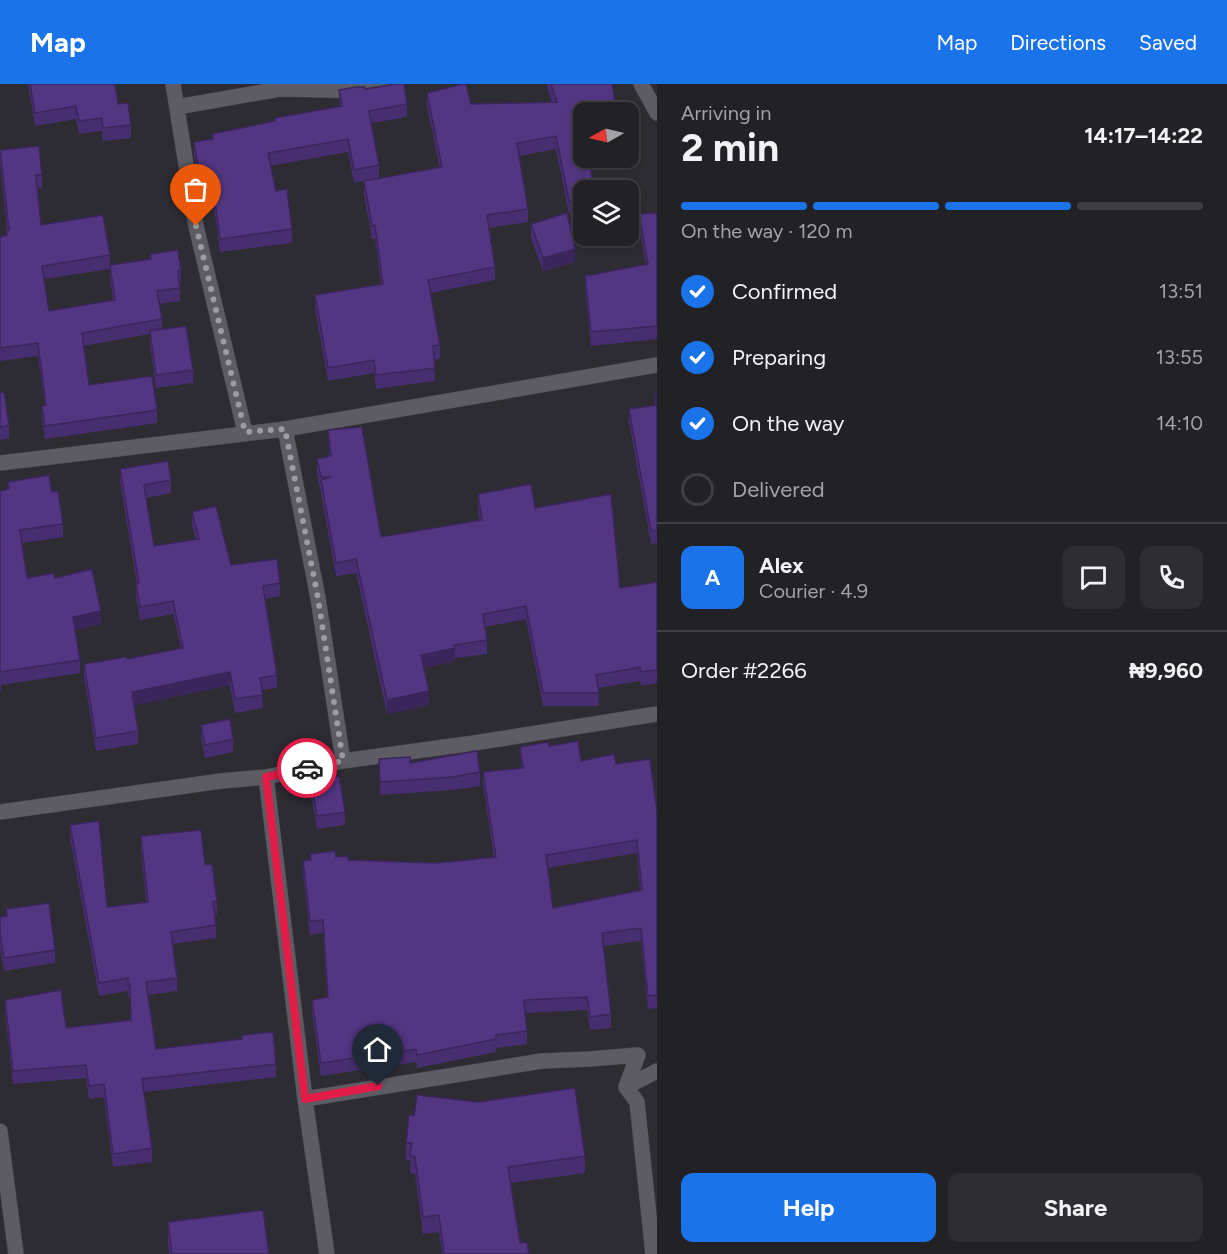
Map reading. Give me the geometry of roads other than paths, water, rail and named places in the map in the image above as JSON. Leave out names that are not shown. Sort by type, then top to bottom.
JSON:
[{"type":"street","points":[[173,84],[196,226],[245,432]]},
{"type":"street","points":[[177,106],[280,89],[373,91],[394,84]]},
{"type":"street","points":[[641,84],[657,113]]},
{"type":"street","points":[[0,463],[285,429],[657,365]]},
{"type":"street","points":[[285,429],[318,598],[343,761]]},
{"type":"street","points":[[0,812],[221,781],[266,777],[343,761],[657,714]]},
{"type":"street","points":[[266,777],[305,1099],[327,1254]]},
{"type":"street","points":[[305,1099],[542,1060],[589,1059],[638,1054],[626,1087]]},
{"type":"street","points":[[626,1087],[657,1071]]},
{"type":"street","points":[[626,1087],[637,1102],[653,1254]]},
{"type":"street","points":[[0,1131],[16,1254]]}]
